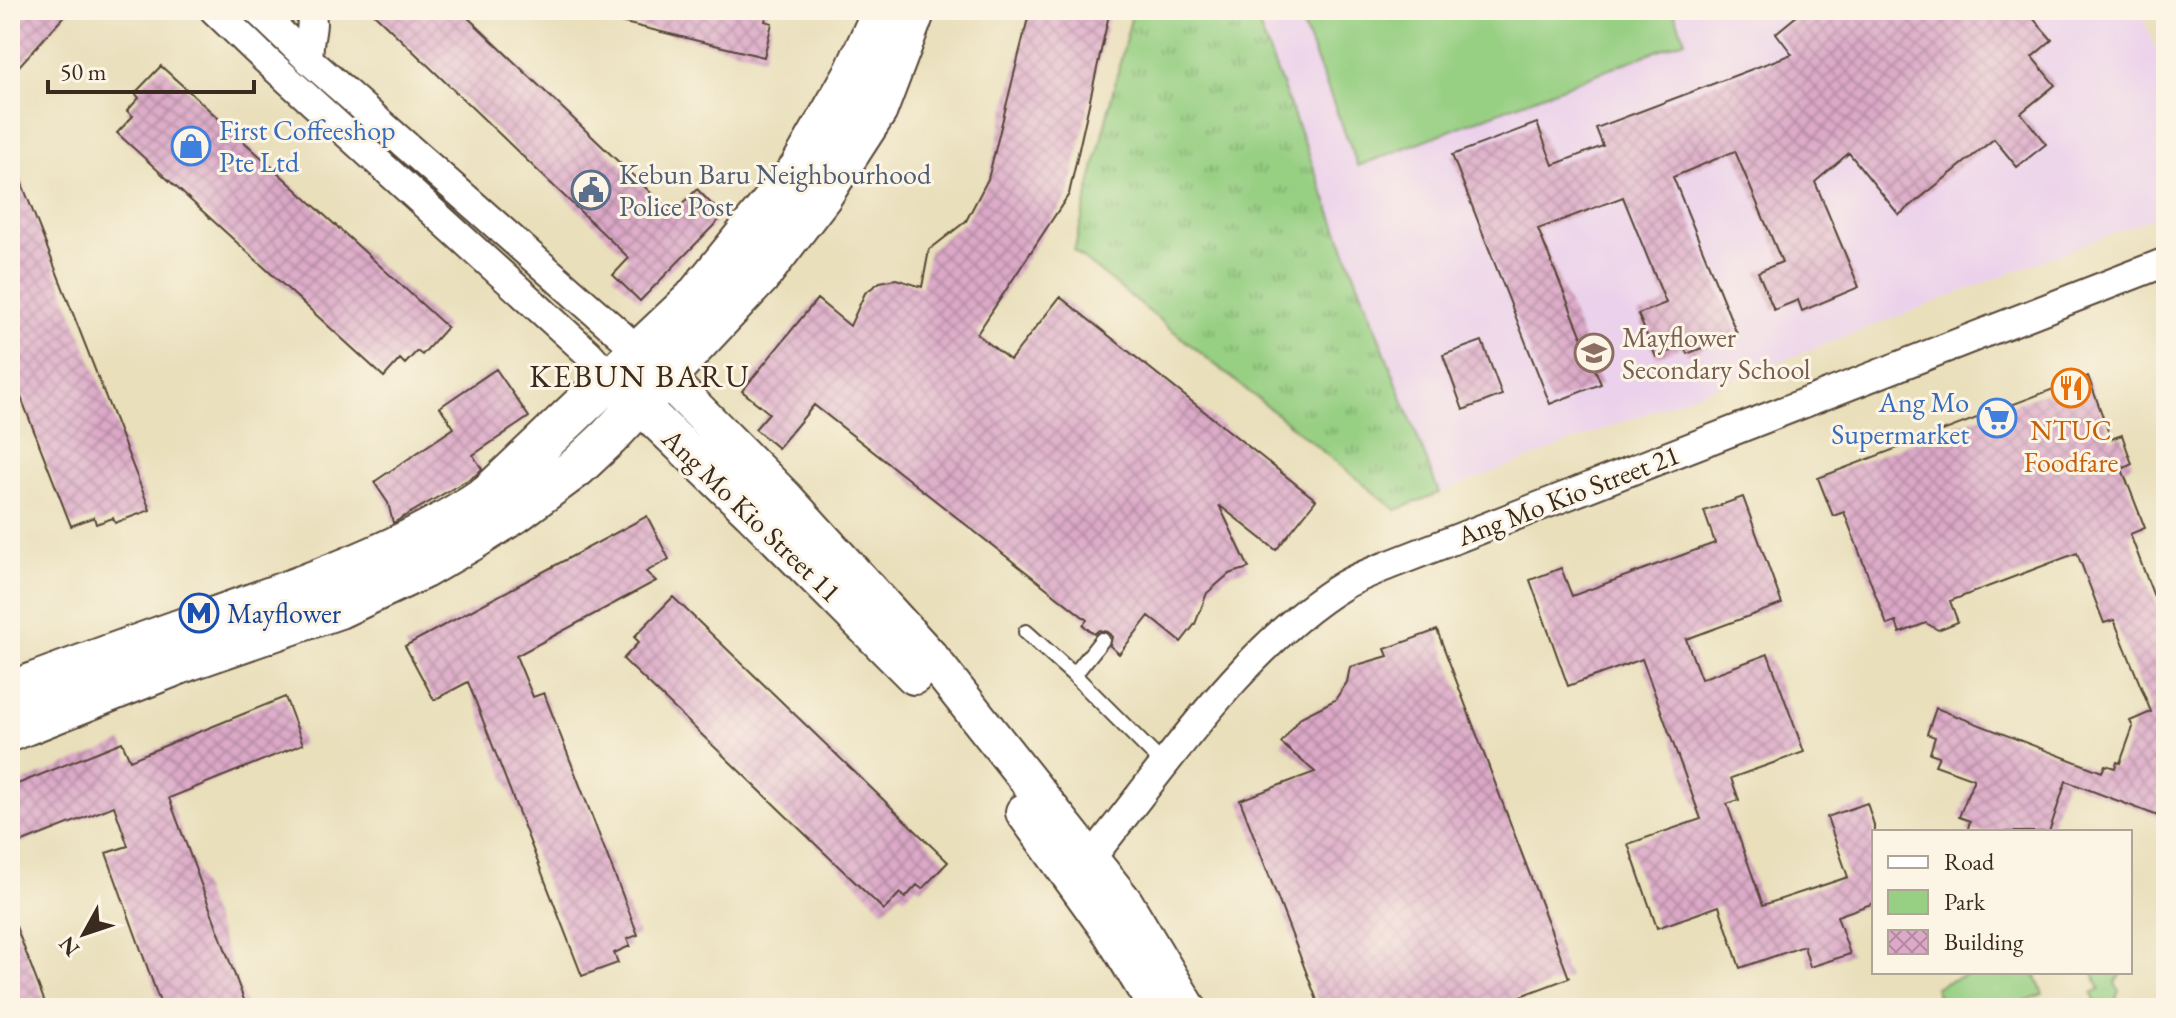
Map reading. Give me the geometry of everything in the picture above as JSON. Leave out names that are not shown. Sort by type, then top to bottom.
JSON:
[{"type":"main road","points":[[10,731],[189,660],[339,608],[424,568],[515,513],[577,467],[693,300],[800,168],[855,72],[883,10]]},
{"type":"main road","points":[[10,692],[311,583],[421,535],[490,493],[759,277],[822,195],[877,110],[915,10]]},
{"type":"street","name":"Ang Mo Kio Street 11","points":[[214,10],[588,353],[685,400],[786,499],[930,657],[1082,867],[1157,1008]]},
{"type":"street","name":"Ang Mo Kio Street 11","points":[[257,10],[638,377]]},
{"type":"street","points":[[309,60],[308,41],[313,18],[310,10]]},
{"type":"street","name":"Ang Mo Kio Street 21","points":[[1082,867],[1248,667],[1301,615],[1346,584],[2166,262]]},
{"type":"street","name":"Ang Mo Kio Street 11","points":[[1082,867],[1125,903],[1188,1008]]},
{"type":"lane","points":[[1026,632],[1164,765]]},
{"type":"lane","points":[[1074,675],[1102,640]]},
{"type":"shaded area","name":"Mayflower Secondary School","points":[[1253,10],[2140,10],[2166,76],[2166,213],[1439,493]]},
{"type":"green space","points":[[1133,10],[1253,10],[1439,493],[1396,510],[1074,251]]},
{"type":"green space","points":[[1297,10],[1673,10],[1685,40],[1358,166]]},
{"type":"green space","points":[[1967,974],[2035,974],[2043,994],[2007,1008],[1943,1008],[1935,987]]},
{"type":"green space","points":[[2094,974],[2121,974],[2115,983],[2119,991],[2116,998],[2121,1005],[2132,1000],[2145,1008],[2098,1008],[2092,993],[2100,989]]},
{"type":"building","points":[[10,10],[70,10],[10,76]]},
{"type":"building","points":[[370,10],[460,10],[673,214],[697,189],[723,216],[640,301],[613,275],[629,258]]},
{"type":"building","points":[[605,10],[768,10],[765,21],[772,23],[764,57],[604,18]]},
{"type":"building","points":[[1030,10],[1110,10],[1069,194],[977,334],[1010,360],[1060,297],[1316,500],[1276,550],[1219,505],[1249,568],[1229,574],[1207,593],[1195,624],[1181,642],[1149,616],[1119,654],[1110,646],[1112,637],[1108,632],[1099,630],[1094,634],[1083,625],[1087,620],[814,405],[778,448],[755,429],[769,413],[742,391],[817,299],[850,326],[865,293],[880,282],[896,279],[922,287],[929,250],[966,221],[988,179]]},
{"type":"building","points":[[1804,10],[2026,10],[2052,40],[2032,57],[2055,85],[2021,113],[2046,144],[2017,167],[1994,139],[1899,215],[1849,153],[1815,182],[1859,287],[1802,311],[1798,300],[1774,310],[1758,272],[1782,262],[1735,151],[1673,177],[1737,334],[1687,354],[1684,346],[1656,357],[1638,314],[1666,303],[1623,197],[1538,229],[1601,384],[1550,404],[1452,155],[1537,123],[1553,165],[1603,146],[1596,128],[1792,54],[1776,33]]},
{"type":"building","points":[[161,66],[447,327],[422,355],[417,351],[405,364],[400,359],[384,377],[117,133],[133,116],[127,111],[139,98],[135,93]]},
{"type":"building","points":[[10,153],[150,510],[115,523],[113,518],[96,524],[94,517],[71,526],[10,369]]},
{"type":"building","points":[[1482,341],[1502,395],[1463,410],[1443,355]]},
{"type":"building","points":[[496,369],[529,417],[473,455],[482,469],[476,475],[393,523],[388,503],[374,482],[454,428],[440,407]]},
{"type":"building","points":[[2088,376],[2111,439],[2122,435],[2132,464],[2122,469],[2145,528],[2130,534],[2166,628],[2166,819],[2066,781],[2050,830],[1968,830],[1970,821],[1959,817],[1974,779],[1935,765],[1939,756],[1930,753],[1935,737],[1927,734],[1936,708],[2102,772],[2105,765],[2115,768],[2117,762],[2120,763],[2133,727],[2130,721],[2151,712],[2114,620],[2104,623],[2077,553],[1950,601],[1958,622],[1938,630],[1926,623],[1900,633],[1896,622],[1887,625],[1844,512],[1833,516],[1818,478]]},
{"type":"building","points":[[1743,497],[1782,604],[1686,639],[1701,679],[1768,654],[1804,752],[1731,778],[1739,800],[1727,804],[1763,905],[1848,877],[1827,817],[1867,803],[1874,825],[1872,904],[1837,916],[1850,954],[1810,967],[1804,946],[1740,968],[1719,906],[1657,928],[1628,844],[1701,819],[1642,659],[1568,686],[1530,580],[1561,568],[1572,596],[1715,543],[1704,511]]},
{"type":"building","points":[[647,516],[669,559],[646,572],[656,581],[516,656],[533,697],[544,693],[638,935],[627,939],[630,946],[614,953],[618,963],[582,976],[468,682],[434,700],[405,646]]},
{"type":"building","points":[[673,597],[948,862],[922,889],[917,885],[905,898],[900,893],[884,910],[623,659],[639,642],[634,637]]},
{"type":"building","points":[[1437,630],[1569,978],[1489,1008],[1320,1008],[1240,800],[1315,772],[1281,743],[1301,717],[1335,700],[1347,682],[1350,667],[1388,656],[1385,649]]},
{"type":"building","points":[[285,697],[303,744],[169,798],[247,1008],[162,1008],[106,853],[128,846],[114,806],[10,847],[10,787],[122,742],[130,760]]},
{"type":"building","points":[[12,916],[47,1008],[10,1008]]},
{"type":"place","name":"First Coffeeshop Pte Ltd","points":[[191,146]]},
{"type":"place","name":"Kebun Baru Neighbourhood Police Post","points":[[591,190]]},
{"type":"place","name":"Mayflower Secondary School","points":[[1594,353]]},
{"type":"place","name":"NTUC Foodfare","points":[[2071,388]]},
{"type":"place","name":"Ang Mo Supermarket","points":[[1997,418]]},
{"type":"place","name":"Mayflower","points":[[199,613]]},
{"type":"district","name":"KEBUN BARU","points":[[640,376]]}]
